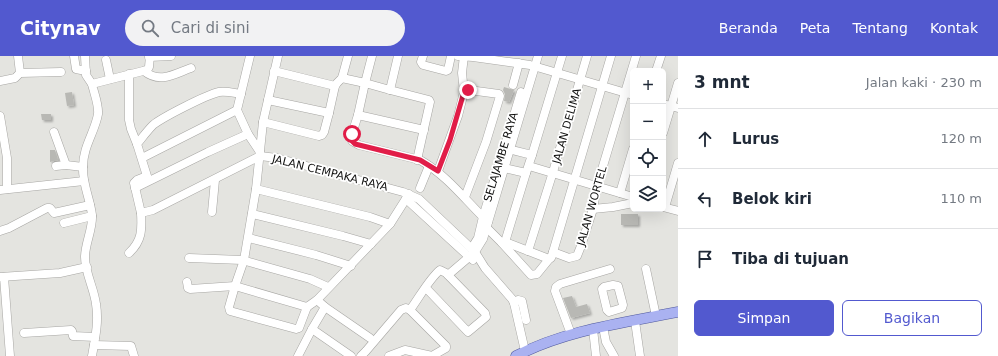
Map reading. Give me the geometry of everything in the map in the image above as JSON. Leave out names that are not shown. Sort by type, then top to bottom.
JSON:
[{"type":"main road","points":[[520,354],[571,334],[678,312]]},
{"type":"street","points":[[18,56],[20,73]]},
{"type":"street","points":[[74,56],[76,69],[86,71]]},
{"type":"street","points":[[85,56],[86,77],[92,84],[98,114],[86,145],[83,167],[84,181],[92,216],[92,224],[85,253],[86,267],[96,304],[98,320],[92,356]]},
{"type":"street","points":[[92,84],[144,71],[149,67],[150,57],[171,56]]},
{"type":"street","points":[[249,56],[237,110],[248,134],[260,154]]},
{"type":"street","points":[[278,56],[263,122],[256,189],[248,238],[233,286],[229,307],[230,311],[298,329],[307,307]]},
{"type":"street","points":[[263,122],[319,136],[322,135],[335,86],[342,78],[348,56]]},
{"type":"street","points":[[372,56],[358,115],[424,130]]},
{"type":"street","points":[[390,90],[398,56]]},
{"type":"street","points":[[423,56],[421,62],[423,65],[446,71],[448,70],[451,56]]},
{"type":"street","points":[[459,56],[499,58],[629,94]]},
{"type":"street","points":[[438,171],[450,140],[464,92],[462,73],[464,56]]},
{"type":"street","name":"SELAJAMBE RAYA","points":[[448,275],[471,253],[486,222],[532,66],[532,56]]},
{"type":"street","points":[[532,66],[538,56]]},
{"type":"street","points":[[562,56],[528,169],[503,243],[531,275],[537,274],[551,255],[611,56]]},
{"type":"street","name":"JALAN DELIMA","points":[[528,251],[587,56]]},
{"type":"street","name":"JALAN WORTEL","points":[[358,115],[352,134],[353,142],[358,145],[423,162],[438,171],[465,197],[503,243],[528,251],[569,258],[577,256],[581,246],[593,209],[597,186],[629,94],[636,56]]},
{"type":"street","points":[[657,68],[661,56]]},
{"type":"street","points":[[106,60],[110,79]]},
{"type":"street","points":[[513,85],[519,63]]},
{"type":"street","points":[[144,71],[150,76],[163,78],[191,68]]},
{"type":"street","points":[[274,71],[335,86]]},
{"type":"street","points":[[0,81],[15,78],[20,73],[61,72]]},
{"type":"street","points":[[129,74],[129,120],[147,176],[135,181],[134,183],[141,213],[141,236],[136,247],[130,253]]},
{"type":"street","points":[[342,78],[430,100],[424,130],[423,162],[420,188]]},
{"type":"street","points":[[666,123],[678,83]]},
{"type":"street","points":[[464,92],[469,90],[498,94],[500,96],[486,142],[465,197]]},
{"type":"street","points":[[137,144],[154,124],[196,102],[219,92],[241,94]]},
{"type":"street","points":[[268,100],[329,113]]},
{"type":"street","points":[[142,158],[237,110]]},
{"type":"street","points":[[0,116],[6,158],[3,189],[84,181]]},
{"type":"street","points":[[54,132],[66,164]]},
{"type":"street","points":[[135,188],[248,134]]},
{"type":"street","points":[[507,149],[532,155]]},
{"type":"street","points":[[141,213],[153,210],[215,180],[260,154]]},
{"type":"street","name":"JALAN CEMPAKA RAYA","points":[[260,154],[399,190],[411,198]]},
{"type":"street","points":[[620,193],[630,159]]},
{"type":"street","points":[[666,201],[678,163]]},
{"type":"street","points":[[56,166],[66,164],[83,167]]},
{"type":"street","points":[[501,168],[553,172],[630,196]]},
{"type":"street","points":[[212,212],[215,180]]},
{"type":"street","points":[[256,189],[356,213],[390,224]]},
{"type":"street","points":[[302,355],[328,287],[351,266],[390,224],[411,198],[471,253],[514,303],[520,354]]},
{"type":"street","points":[[593,209],[630,204]]},
{"type":"street","points":[[0,231],[48,208],[50,208],[54,213],[90,205]]},
{"type":"street","points":[[666,208],[678,211]]},
{"type":"street","points":[[252,214],[371,244]]},
{"type":"street","points":[[64,223],[92,216]]},
{"type":"street","points":[[471,253],[483,239],[486,222]]},
{"type":"street","points":[[248,238],[310,253],[351,266]]},
{"type":"street","points":[[189,258],[241,259],[310,279],[328,287]]},
{"type":"street","points":[[10,356],[2,277],[60,273],[86,267]]},
{"type":"street","points":[[646,269],[656,316]]},
{"type":"street","points":[[410,310],[438,271],[442,270],[486,315],[486,317],[470,332],[467,331],[426,288]]},
{"type":"street","points":[[571,334],[556,287],[560,284],[610,270]]},
{"type":"street","points":[[188,282],[188,288],[190,289],[233,286],[307,307],[321,304],[370,338]]},
{"type":"street","points":[[514,303],[518,300],[522,301],[526,320]]},
{"type":"street","points":[[360,356],[401,310],[406,308],[410,310],[446,346],[446,348],[432,356],[405,350],[389,356]]},
{"type":"street","points":[[614,311],[619,324]]},
{"type":"street","points":[[635,321],[640,356]]},
{"type":"street","points":[[596,356],[598,328]]},
{"type":"street","points":[[598,328],[614,356]]},
{"type":"street","points":[[312,329],[351,356]]},
{"type":"street","points":[[24,333],[71,330],[73,336],[131,346],[134,356]]},
{"type":"building","points":[[504,87],[514,90],[509,102],[504,101]]},
{"type":"building","points":[[72,92],[74,105],[67,106],[65,93]]},
{"type":"building","points":[[41,114],[51,114],[51,120],[42,120]]},
{"type":"building","points":[[50,150],[55,150],[58,160],[50,162]]},
{"type":"building","points":[[621,214],[638,214],[638,225],[621,225]]},
{"type":"building","points":[[572,296],[576,307],[587,304],[590,313],[571,318],[563,298]]},
{"type":"route","points":[[352,134],[352,141],[355,144],[420,160],[438,171],[458,116],[464,92],[465,90],[468,90]]}]
